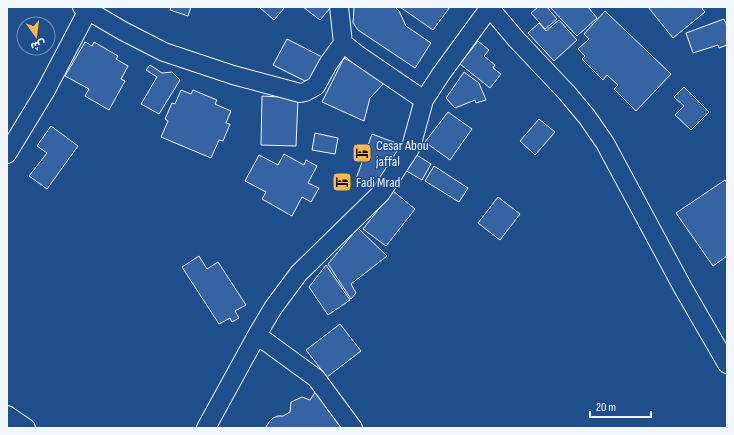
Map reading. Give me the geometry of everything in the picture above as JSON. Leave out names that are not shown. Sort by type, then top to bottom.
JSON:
[{"type":"street","points":[[7,154],[46,90],[85,9],[164,52],[233,74],[300,92],[305,92],[316,86],[328,64],[343,43],[339,7]]},
{"type":"street","points":[[210,426],[257,335],[273,308],[299,273],[381,193],[411,147],[424,100],[489,7],[516,39],[587,116],[605,143],[683,288],[727,364]]},
{"type":"street","points":[[343,43],[424,100]]},
{"type":"street","points":[[257,335],[316,378],[353,428]]},
{"type":"street","points":[[7,415],[26,428]]},
{"type":"building","points":[[171,7],[191,7],[188,16],[170,10]]},
{"type":"building","points":[[259,7],[285,7],[274,20]]},
{"type":"building","points":[[303,7],[331,7],[320,20]]},
{"type":"building","points":[[354,7],[395,7],[399,11],[406,26],[431,43],[415,68],[358,30],[353,23]]},
{"type":"building","points":[[400,7],[450,7],[433,30]]},
{"type":"building","points":[[538,7],[547,7],[557,19],[545,29],[531,13]]},
{"type":"building","points":[[550,7],[588,7],[597,18],[577,36]]},
{"type":"building","points":[[648,7],[701,7],[705,12],[673,38]]},
{"type":"building","points":[[605,11],[671,74],[636,111],[614,89],[618,85],[607,75],[603,80],[582,59],[585,56],[578,49],[589,39],[584,34]]},
{"type":"building","points":[[724,19],[727,26],[727,45],[719,48],[718,45],[693,53],[686,33]]},
{"type":"building","points":[[559,20],[577,40],[554,61],[528,33],[539,23],[546,31]]},
{"type":"building","points":[[287,39],[324,58],[311,84],[273,65]]},
{"type":"building","points":[[478,41],[489,50],[484,56],[495,65],[493,68],[501,74],[490,88],[460,64]]},
{"type":"building","points":[[85,42],[92,46],[94,42],[118,56],[116,59],[128,66],[121,79],[125,81],[109,110],[85,96],[89,89],[65,76]]},
{"type":"building","points":[[344,58],[386,81],[370,98],[364,121],[322,102]]},
{"type":"building","points":[[150,65],[162,73],[172,72],[180,80],[159,114],[141,104],[157,77],[146,70]]},
{"type":"building","points":[[464,72],[479,83],[486,100],[476,103],[475,100],[455,108],[446,98]]},
{"type":"building","points":[[684,87],[709,112],[691,130],[675,115],[684,106],[674,97]]},
{"type":"building","points":[[181,90],[191,94],[193,90],[217,100],[215,104],[231,111],[226,123],[230,124],[223,141],[219,140],[211,158],[161,137],[168,121],[165,119],[172,103],[175,104]]},
{"type":"building","points":[[262,96],[298,98],[296,146],[261,145]]},
{"type":"building","points":[[448,112],[472,129],[450,160],[425,142]]},
{"type":"building","points":[[539,119],[555,132],[535,155],[520,141]]},
{"type":"building","points":[[51,126],[78,146],[47,189],[29,176],[47,153],[37,146]]},
{"type":"building","points":[[315,133],[338,138],[335,154],[312,150]]},
{"type":"building","points":[[372,134],[404,146],[377,187],[356,179]]},
{"type":"building","points":[[284,154],[304,165],[306,160],[317,166],[308,183],[319,188],[311,202],[302,197],[292,216],[262,199],[266,192],[245,181],[259,155],[278,165]]},
{"type":"building","points":[[415,154],[431,164],[422,180],[405,170]]},
{"type":"building","points":[[434,166],[468,188],[459,202],[425,181]]},
{"type":"building","points":[[725,180],[727,183],[727,256],[713,266],[676,213]]},
{"type":"building","points":[[393,191],[415,209],[386,246],[363,229]]},
{"type":"building","points":[[498,197],[520,214],[500,240],[478,223]]},
{"type":"building","points":[[358,228],[387,256],[351,284],[356,293],[351,299],[328,264]]},
{"type":"building","points":[[199,256],[207,269],[218,262],[246,305],[235,311],[239,318],[232,322],[230,318],[219,324],[182,267]]},
{"type":"building","points":[[326,265],[350,300],[328,315],[309,287]]},
{"type":"building","points":[[340,324],[361,351],[327,377],[306,350]]},
{"type":"building","points":[[316,391],[344,425],[341,428],[266,428],[273,418],[283,416],[290,412],[291,402],[302,397],[310,400]]},
{"type":"place","name":"Cesar Abou jaffal","points":[[362,153]]},
{"type":"place","name":"Fadi Mrad","points":[[342,182]]}]
